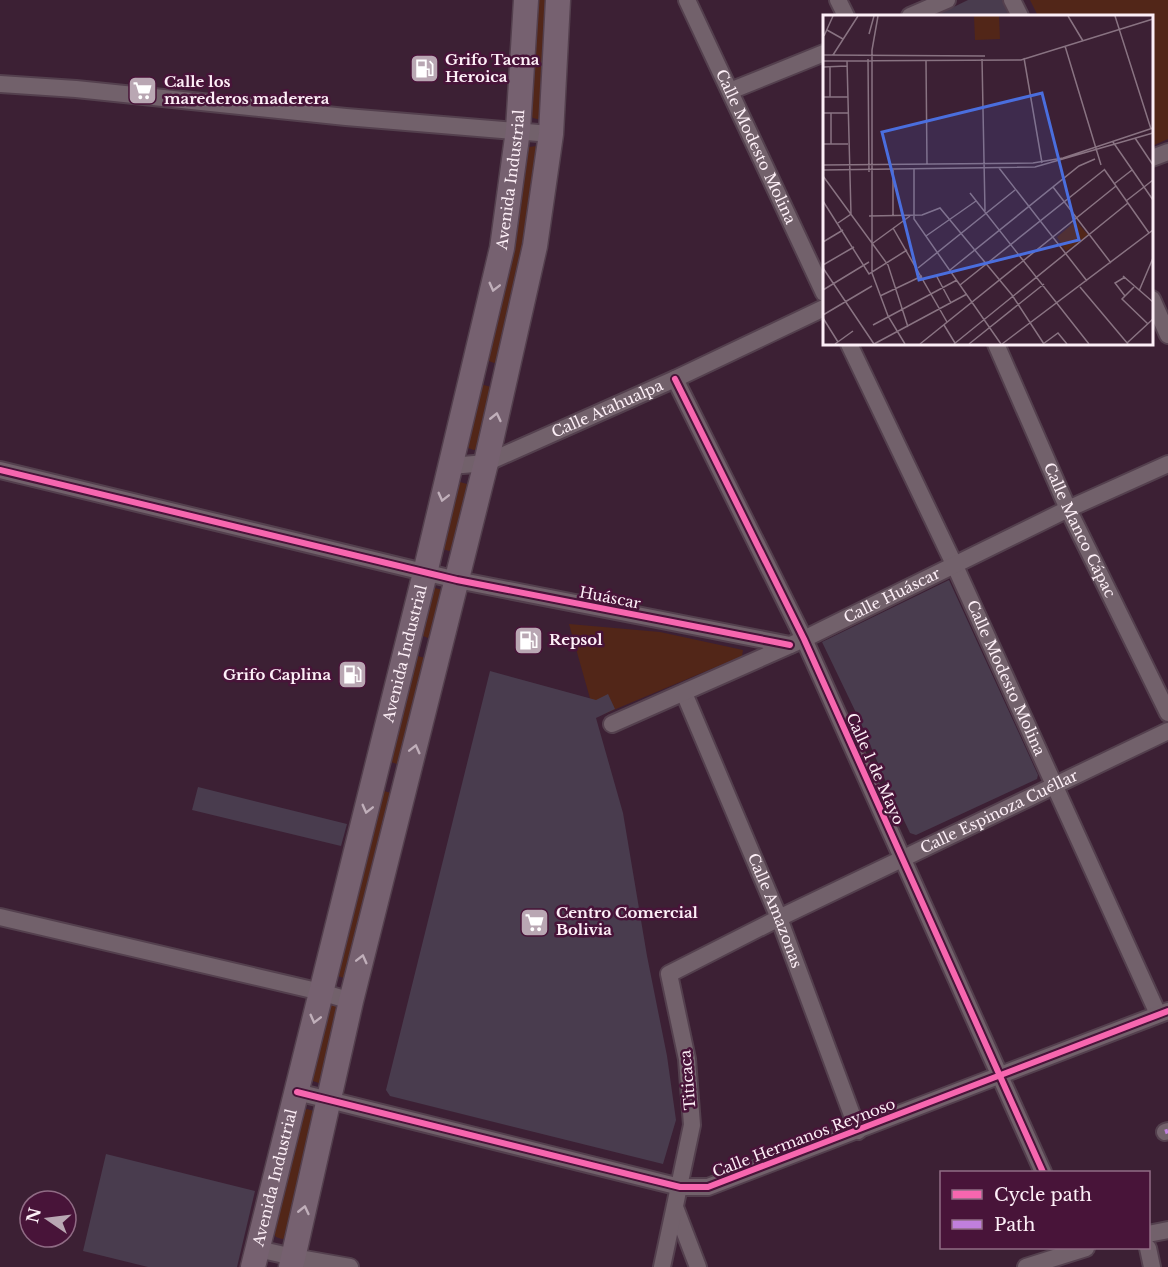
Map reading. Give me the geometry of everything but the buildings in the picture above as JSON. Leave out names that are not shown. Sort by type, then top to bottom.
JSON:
[{"type":"main road","name":"Avenida Industrial","points":[[256,1258],[425,573],[502,249],[518,130],[526,0]]},
{"type":"main road","points":[[292,1262],[351,1001],[486,463],[535,246],[551,134],[558,0]]},
{"type":"main road","points":[[473,372],[505,380]]},
{"type":"main road","points":[[376,772],[407,780]]},
{"type":"street","name":"Calle Modesto Molina","points":[[687,0],[823,289]]},
{"type":"street","points":[[838,0],[846,15]]},
{"type":"street","points":[[912,15],[947,0]]},
{"type":"street","points":[[1012,0],[1020,15]]},
{"type":"street","points":[[730,91],[823,54]]},
{"type":"street","points":[[0,84],[76,89],[346,117],[551,134]]},
{"type":"street","points":[[1153,159],[1168,152]]},
{"type":"street","points":[[1153,301],[1168,335]]},
{"type":"street","name":"Calle Atahualpa","points":[[451,466],[486,463],[675,379],[823,309]]},
{"type":"street","name":"Calle Modesto Molina","points":[[849,345],[1163,1013]]},
{"type":"street","name":"Calle Manco Cápac","points":[[996,345],[1068,509],[1168,713]]},
{"type":"street","name":"Calle 1 de Mayo","points":[[675,379],[797,642],[903,860],[1042,1171]]},
{"type":"street","name":"Calle Huáscar","points":[[612,724],[797,642],[1068,509],[1168,464]]},
{"type":"street","name":"Huáscar","points":[[0,470],[457,580],[797,642]]},
{"type":"street","name":"Calle Amazonas","points":[[684,693],[779,918],[858,1131]]},
{"type":"street","name":"Calle Espinoza Cuéllar","points":[[669,974],[779,918],[1055,787],[1168,730]]},
{"type":"street","points":[[0,917],[351,1001]]},
{"type":"street","name":"Titicaca","points":[[662,1267],[692,1125],[687,1059],[669,974]]},
{"type":"street","name":"Calle Hermanos Reynoso","points":[[297,1092],[680,1187],[708,1187],[1163,1013]]},
{"type":"street","points":[[675,1207],[698,1267]]},
{"type":"street","points":[[1150,1234],[1168,1230]]},
{"type":"street","points":[[1026,1267],[1077,1249]]},
{"type":"street","points":[[1148,1249],[1152,1267]]},
{"type":"street","points":[[256,1258],[350,1267]]},
{"type":"shaded area","points":[[536,0],[550,0],[541,120],[533,118],[530,114]]},
{"type":"shaded area","points":[[1030,0],[1168,0],[1168,139],[1153,146],[1153,15],[1038,15]]},
{"type":"shaded area","points":[[537,146],[542,152],[501,359],[494,363],[486,356],[525,151],[529,147]]},
{"type":"shaded area","points":[[484,385],[491,387],[481,447],[474,450],[468,448],[465,443],[479,387]]},
{"type":"shaded area","points":[[460,482],[467,484],[471,489],[456,547],[449,551],[443,549],[440,543],[455,485]]},
{"type":"shaded area","points":[[435,588],[442,590],[435,635],[428,638],[423,636],[419,630],[430,590]]},
{"type":"shaded area","points":[[569,624],[660,632],[743,650],[742,656],[595,716]]},
{"type":"shaded area","points":[[418,656],[425,658],[404,762],[397,764],[391,762],[388,756],[412,659]]},
{"type":"shaded area","points":[[384,791],[391,793],[351,976],[344,978],[338,976],[335,970],[379,794]]},
{"type":"shaded area","points":[[332,1002],[339,1004],[326,1081],[319,1083],[313,1081],[310,1075],[327,1004]]},
{"type":"shaded area","points":[[307,1109],[314,1111],[289,1237],[282,1239],[276,1237],[273,1232],[302,1112]]},
{"type":"cycle path","points":[[675,379],[804,639],[1043,1171]]},
{"type":"cycle path","points":[[0,470],[457,580],[790,645]]},
{"type":"cycle path","points":[[297,1092],[680,1187],[708,1187],[1168,1011]]},
{"type":"place","name":"Grifo Tacna Heroica","points":[[424,69]]},
{"type":"place","name":"Calle los marederos maderera","points":[[143,91]]},
{"type":"place","name":"Repsol","points":[[528,640]]},
{"type":"place","name":"Grifo Caplina","points":[[352,675]]},
{"type":"place","name":"Centro Comercial Bolivia","points":[[535,922]]}]
